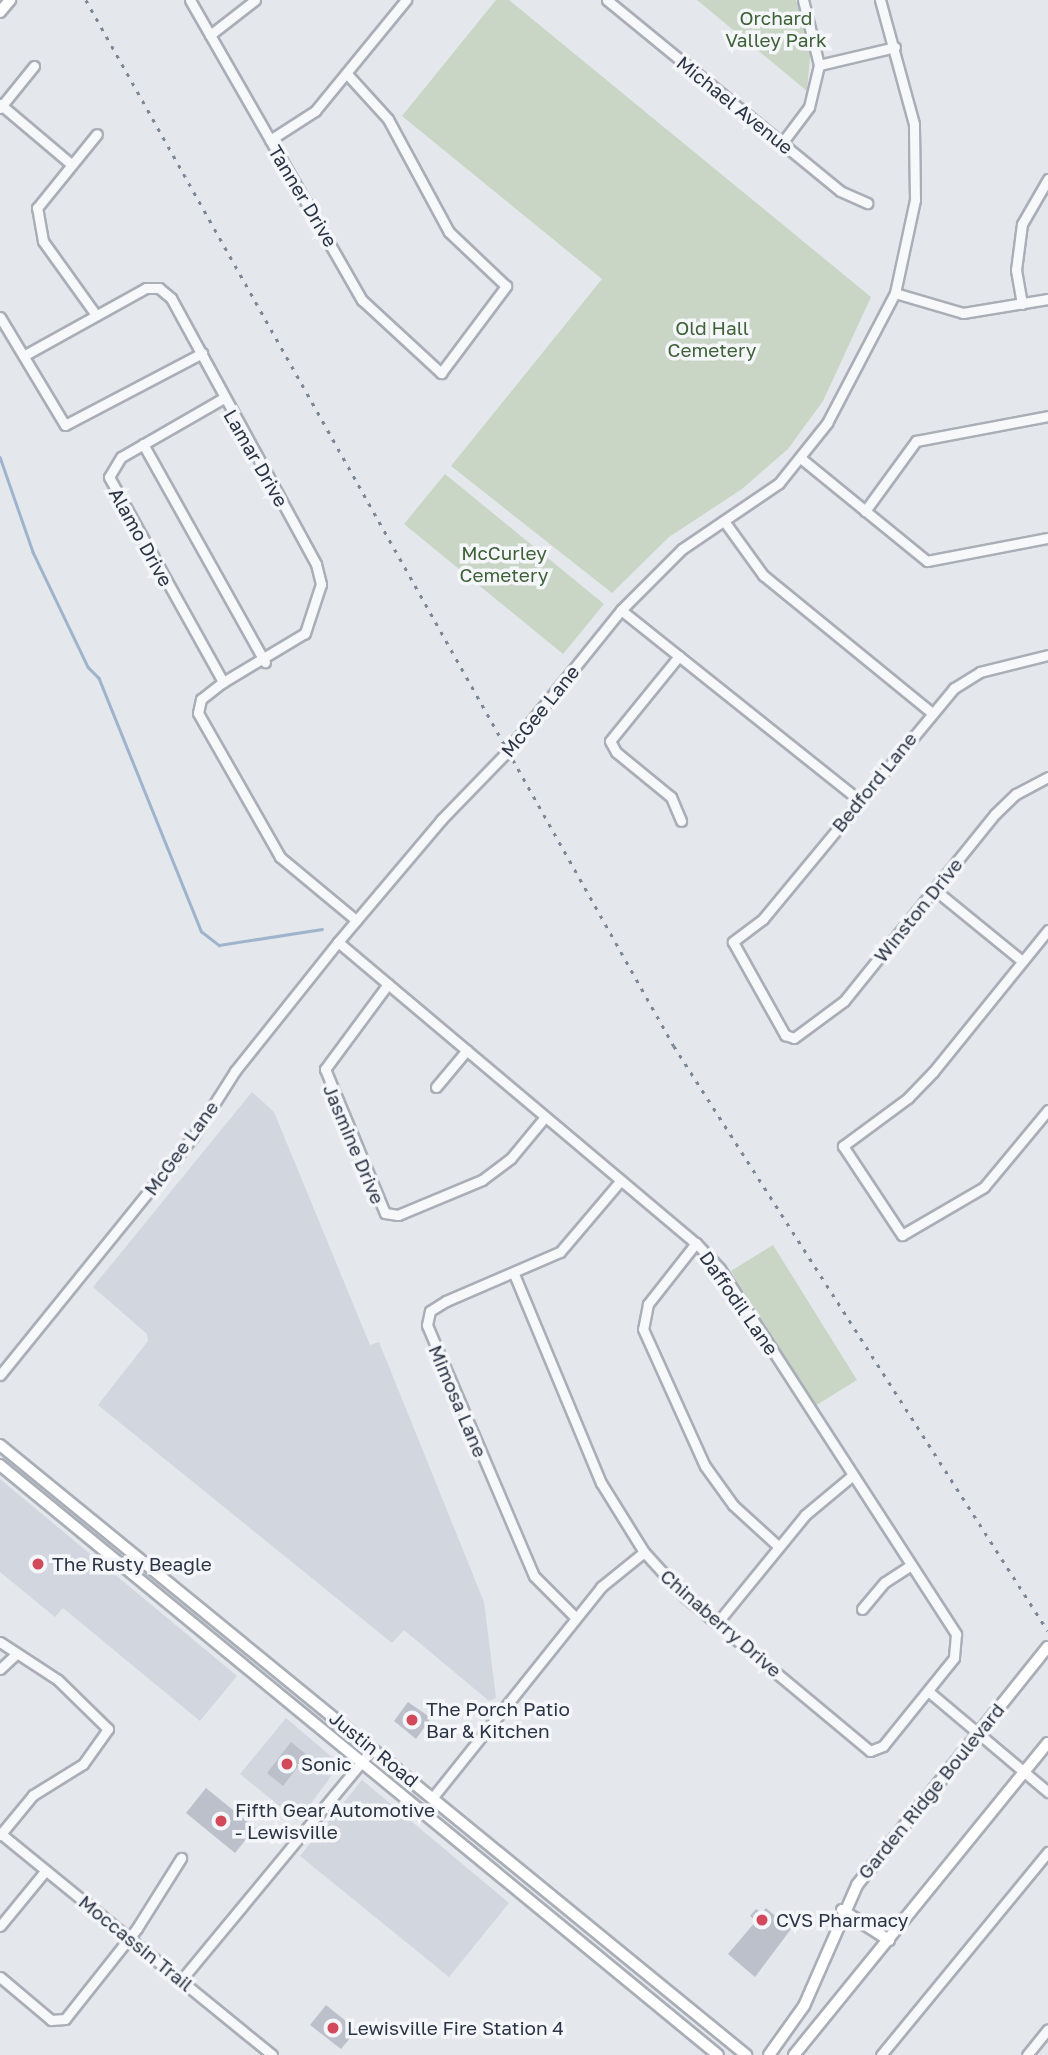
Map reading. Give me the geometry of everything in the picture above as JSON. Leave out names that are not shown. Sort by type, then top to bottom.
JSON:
[{"type":"main road","points":[[0,12],[10,0]]},
{"type":"main road","name":"Justin Road","points":[[0,1445],[372,1749],[492,1843],[746,2055]]},
{"type":"main road","name":"Justin Road","points":[[0,1465],[606,1960],[718,2055]]},
{"type":"main road","points":[[144,1584],[156,1570]]},
{"type":"main road","name":"Garden Ridge Boulevard","points":[[769,2055],[804,2006],[842,1910],[1048,1647]]},
{"type":"main road","points":[[794,2055],[1048,1743]]},
{"type":"main road","points":[[480,1858],[492,1843]]},
{"type":"main road","points":[[842,1910],[889,1940]]},
{"type":"main road","points":[[606,1960],[615,1944]]},
{"type":"street","name":"Tanner Drive","points":[[190,0],[362,300],[441,373],[506,286],[449,232],[388,119],[348,75]]},
{"type":"street","points":[[210,35],[255,0]]},
{"type":"street","points":[[270,140],[315,111],[348,75],[406,0]]},
{"type":"street","name":"Michael Avenue","points":[[607,0],[840,191],[867,203]]},
{"type":"street","points":[[782,143],[809,107],[819,65],[803,0]]},
{"type":"street","name":"McGee Lane","points":[[0,1376],[187,1145],[235,1071],[338,942],[441,820],[504,755],[621,610],[664,563],[803,460],[895,293],[909,241],[916,165],[914,124],[880,0]]},
{"type":"street","points":[[819,65],[895,47]]},
{"type":"street","points":[[34,66],[1,106],[71,164]]},
{"type":"street","points":[[96,315],[37,226],[37,208],[97,134]]},
{"type":"street","points":[[1022,304],[1016,270],[1021,224],[1030,202],[1048,179]]},
{"type":"street","name":"Lamar Drive","points":[[25,355],[146,288],[159,288],[171,298],[202,353],[222,399],[316,564],[321,584],[305,633],[265,662],[223,682],[201,699],[198,713],[280,857],[356,920]]},
{"type":"street","points":[[895,293],[963,313],[1048,299]]},
{"type":"street","points":[[0,317],[65,425],[202,353]]},
{"type":"street","name":"Alamo Drive","points":[[222,399],[121,457],[109,477],[223,682]]},
{"type":"street","points":[[865,511],[916,441],[1048,416]]},
{"type":"street","points":[[142,444],[265,662]]},
{"type":"street","points":[[803,460],[927,561],[1048,538]]},
{"type":"street","points":[[723,521],[763,575],[931,712]]},
{"type":"street","points":[[621,610],[859,800]]},
{"type":"street","name":"Bedford Lane","points":[[785,1035],[734,952],[738,935],[763,919],[931,712],[970,676],[1048,655]]},
{"type":"street","points":[[678,656],[610,741],[616,752],[671,797],[681,821]]},
{"type":"street","name":"Winston Drive","points":[[785,1035],[794,1038],[844,1001],[1009,799],[1048,777]]},
{"type":"street","points":[[935,890],[1022,961]]},
{"type":"street","points":[[1048,930],[908,1098],[843,1146],[896,1230],[911,1233],[984,1187],[1048,1110]]},
{"type":"street","name":"Daffodil Lane","points":[[338,942],[696,1243],[720,1269],[959,1642],[928,1691],[876,1750]]},
{"type":"street","name":"Jasmine Drive","points":[[388,984],[325,1069],[380,1209],[398,1215],[482,1180],[511,1158],[545,1117]]},
{"type":"street","points":[[436,1087],[467,1050]]},
{"type":"street","name":"Mimosa Lane","points":[[576,1618],[534,1576],[427,1325],[430,1311],[446,1301],[560,1252],[621,1180]]},
{"type":"street","points":[[696,1243],[648,1304],[643,1329],[705,1466],[733,1506],[778,1546]]},
{"type":"street","name":"Chinaberry Drive","points":[[514,1274],[601,1483],[644,1552],[717,1623],[870,1751],[876,1750]]},
{"type":"street","points":[[717,1623],[778,1546],[826,1494],[853,1475]]},
{"type":"street","points":[[433,1797],[601,1587],[644,1552]]},
{"type":"street","points":[[862,1609],[885,1582],[911,1564]]},
{"type":"street","points":[[0,1642],[58,1680],[108,1729],[83,1764],[33,1795],[0,1834]]},
{"type":"street","points":[[0,1669],[16,1654]]},
{"type":"street","points":[[928,1691],[1048,1792]]},
{"type":"street","points":[[182,1979],[372,1749]]},
{"type":"street","name":"Moccassin Trail","points":[[0,1834],[182,1979],[272,2055]]},
{"type":"street","points":[[881,2055],[1048,1852]]},
{"type":"street","points":[[0,1977],[59,2021],[130,1937],[181,1858]]},
{"type":"street","points":[[0,1926],[46,1870]]},
{"type":"street","points":[[1027,2055],[1048,2029]]},
{"type":"shaded area","points":[[252,1092],[274,1112],[370,1345],[379,1342],[484,1602],[496,1698],[489,1701],[404,1630],[392,1643],[98,1405],[148,1341],[147,1334],[93,1287]]},
{"type":"shaded area","points":[[0,1479],[237,1676],[200,1721],[63,1608],[55,1617],[0,1572]]},
{"type":"shaded area","points":[[286,1718],[340,1764],[298,1821],[240,1774]]},
{"type":"shaded area","points":[[362,1780],[509,1903],[449,1977],[300,1856]]},
{"type":"green space","name":"Old Hall Cemetery","points":[[496,0],[509,0],[871,297],[823,401],[788,449],[742,489],[669,537],[612,593],[451,466],[602,279],[402,116]]},
{"type":"green space","name":"Orchard Valley Park","points":[[697,0],[796,0],[811,46],[807,91]]},
{"type":"green space","name":"McCurley Cemetery","points":[[445,474],[604,604],[563,654],[404,524]]},
{"type":"green space","points":[[773,1245],[857,1380],[815,1406],[731,1271]]},
{"type":"building","name":"The Porch Patio Bar & Kitchen","points":[[408,1702],[431,1718],[416,1739],[394,1721]]},
{"type":"building","name":"Sonic","points":[[291,1742],[307,1755],[283,1786],[267,1773]]},
{"type":"building","name":"Fifth Gear Automotive - Lewisville","points":[[206,1788],[255,1828],[235,1853],[186,1813]]},
{"type":"building","name":"CVS Pharmacy","points":[[766,1908],[791,1929],[755,1977],[728,1954],[756,1921],[750,1916],[756,1909],[762,1913]]},
{"type":"building","name":"Lewisville Fire Station 4","points":[[326,2005],[357,2030],[341,2049],[310,2025]]},
{"type":"waterway","points":[[0,457],[33,552],[88,667],[99,678],[201,931],[219,945],[322,929]]},
{"type":"railway","points":[[86,0],[674,1046],[1048,1631]]},
{"type":"place","name":"The Rusty Beagle","points":[[38,1564]]},
{"type":"place","name":"The Porch Patio Bar & Kitchen","points":[[412,1720]]},
{"type":"place","name":"Sonic","points":[[287,1764]]},
{"type":"place","name":"Fifth Gear Automotive - Lewisville","points":[[221,1821]]},
{"type":"place","name":"CVS Pharmacy","points":[[762,1920]]},
{"type":"place","name":"Lewisville Fire Station 4","points":[[333,2028]]}]
